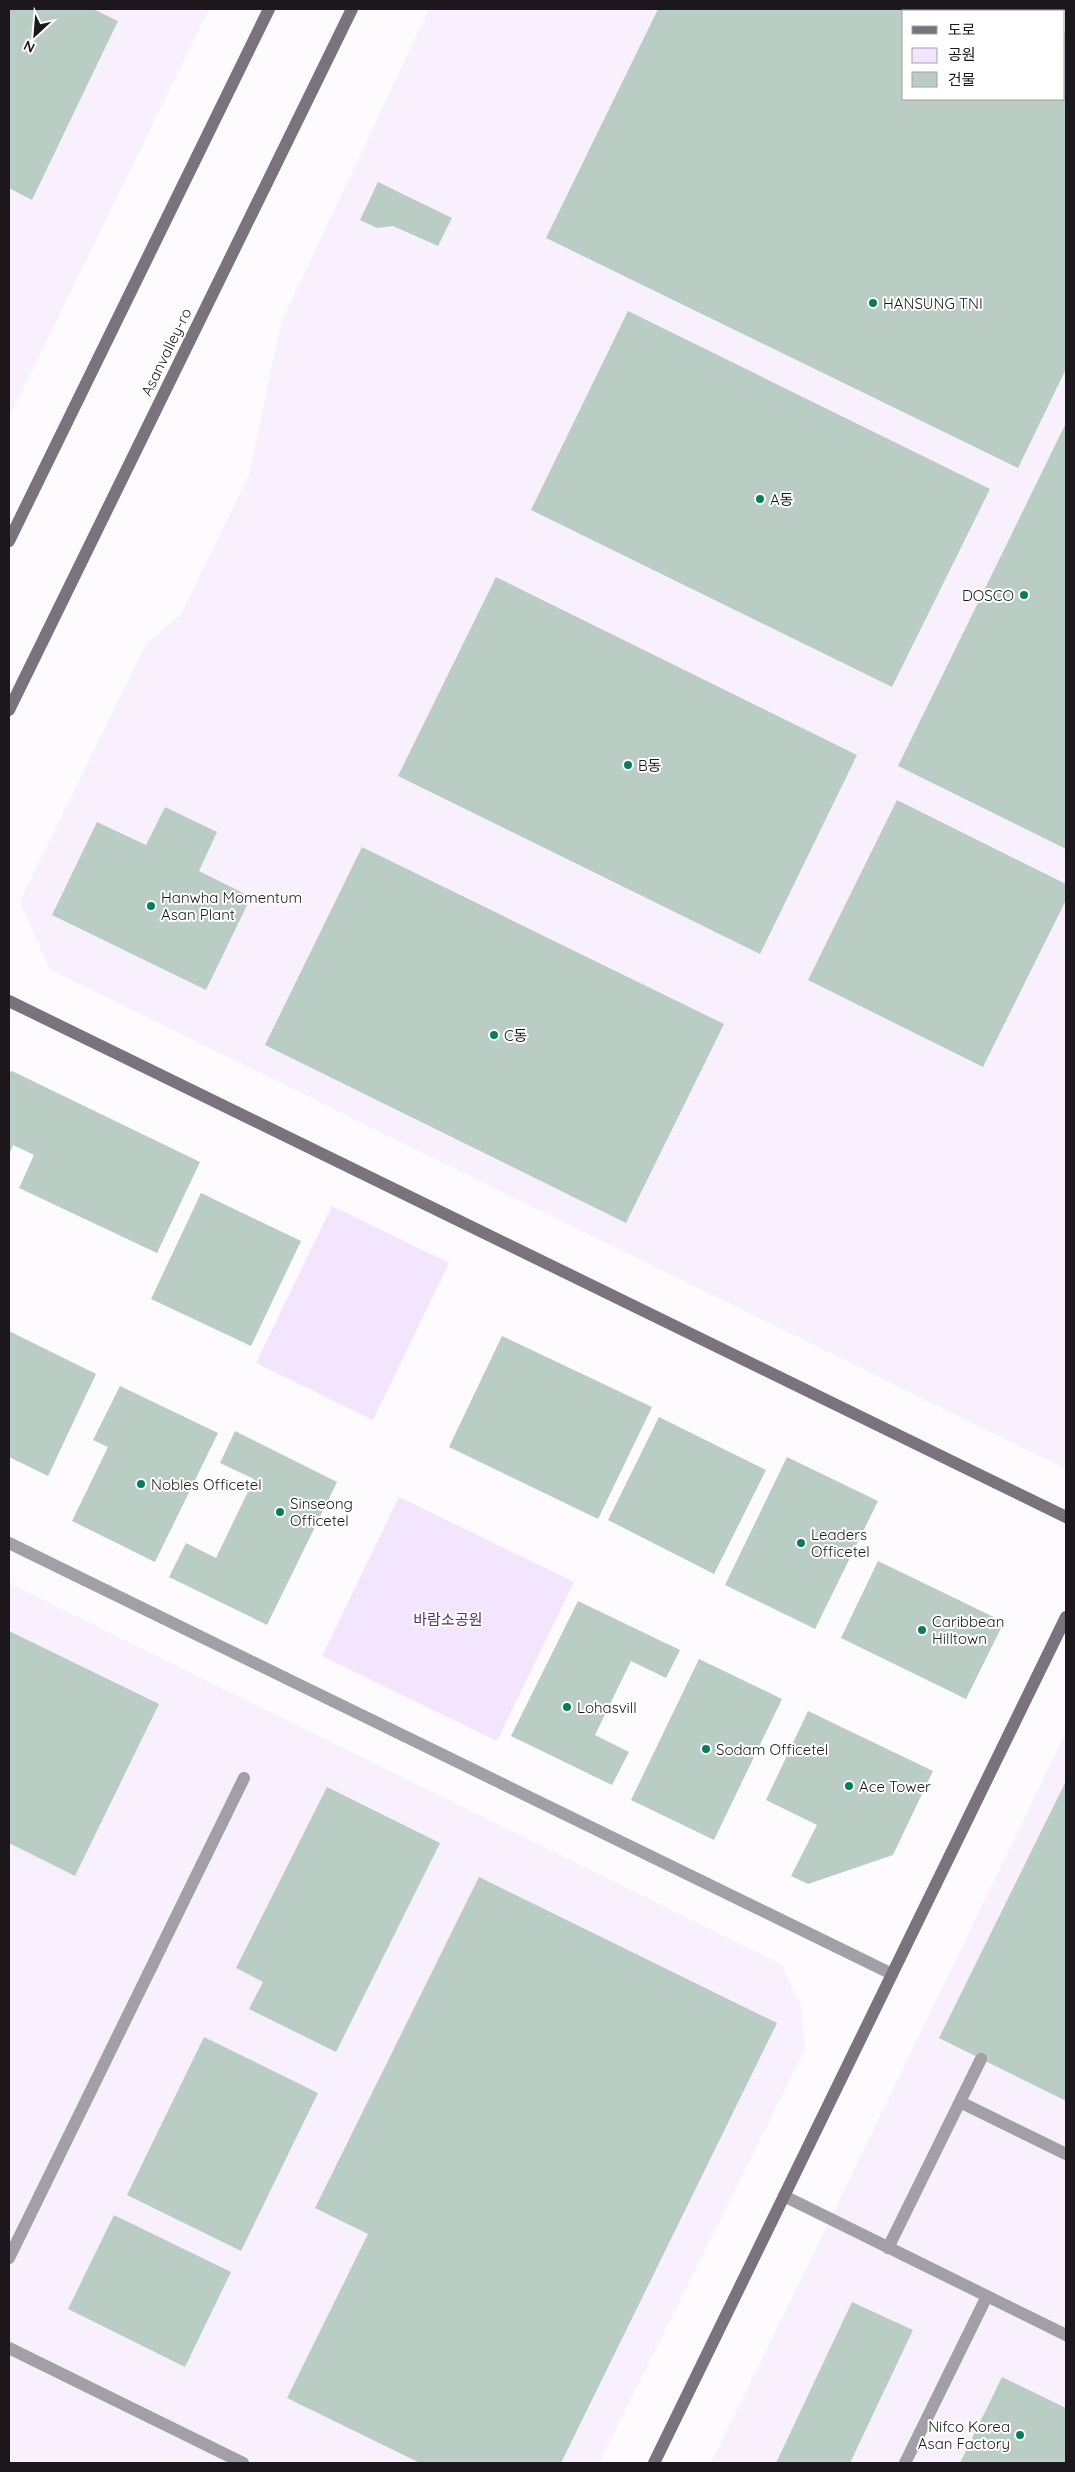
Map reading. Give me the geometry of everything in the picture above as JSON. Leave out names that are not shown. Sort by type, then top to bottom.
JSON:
[{"type":"street","points":[[9,541],[269,9]]},
{"type":"street","name":"Asanvalley-ro","points":[[9,710],[352,9]]},
{"type":"street","points":[[9,1002],[1066,1517]]},
{"type":"street","points":[[9,1543],[892,1974]]},
{"type":"street","points":[[654,2463],[1066,1617]]},
{"type":"street","points":[[9,2258],[244,1778]]},
{"type":"street","points":[[888,2248],[981,2059]]},
{"type":"street","points":[[960,2102],[1066,2154]]},
{"type":"street","points":[[784,2196],[1066,2335]]},
{"type":"street","points":[[905,2463],[987,2296]]},
{"type":"street","points":[[9,2348],[243,2463]]},
{"type":"shaded area","points":[[9,9],[209,9],[9,418]]},
{"type":"shaded area","points":[[429,9],[1066,9],[1066,1469],[49,969],[20,901],[146,644],[181,614],[249,475],[281,323]]},
{"type":"shaded area","points":[[9,1583],[781,1964],[801,2007],[805,2049],[599,2463],[9,2463]]},
{"type":"shaded area","points":[[1066,1732],[1066,2463],[711,2463],[806,2269]]},
{"type":"green space","points":[[332,1206],[449,1263],[373,1420],[256,1363]]},
{"type":"green space","name":"바람소공원","points":[[399,1497],[574,1582],[497,1741],[322,1656]]},
{"type":"building","points":[[9,9],[93,9],[118,21],[32,200],[9,188]]},
{"type":"building","name":"HANSUNG TNI","points":[[658,9],[1019,10],[902,10],[902,100],[1065,100],[1066,33],[1066,369],[1018,468],[546,238]]},
{"type":"building","points":[[378,182],[452,218],[438,246],[393,226],[377,228],[360,220]]},
{"type":"building","name":"A동","points":[[628,311],[990,489],[892,687],[531,510]]},
{"type":"building","name":"DOSCO","points":[[1066,423],[1066,849],[898,766]]},
{"type":"building","name":"B동","points":[[496,577],[857,755],[760,954],[398,776]]},
{"type":"building","points":[[897,800],[1066,884],[1066,900],[983,1067],[808,980]]},
{"type":"building","name":"Hanwha Momentum Asan Plant","points":[[165,807],[217,832],[199,871],[251,897],[206,990],[52,915],[97,822],[146,845]]},
{"type":"building","name":"C동","points":[[362,847],[724,1024],[626,1223],[265,1045]]},
{"type":"building","points":[[12,1071],[200,1162],[157,1253],[19,1188],[34,1155],[13,1145],[9,1155],[9,1072]]},
{"type":"building","points":[[201,1193],[301,1241],[251,1346],[151,1299]]},
{"type":"building","points":[[9,1331],[96,1374],[48,1476],[9,1457]]},
{"type":"building","points":[[502,1336],[652,1407],[598,1519],[449,1447]]},
{"type":"building","name":"Nobles Officetel","points":[[120,1386],[218,1433],[155,1562],[72,1521],[108,1447],[93,1440]]},
{"type":"building","points":[[659,1417],[766,1470],[714,1574],[608,1520]]},
{"type":"building","name":"Sinseong Officetel","points":[[235,1431],[337,1482],[267,1625],[169,1577],[186,1543],[216,1558],[254,1479],[220,1463]]},
{"type":"building","name":"Leaders Officetel","points":[[787,1457],[878,1501],[815,1629],[725,1585]]},
{"type":"building","name":"Caribbean Hilltown","points":[[878,1561],[1004,1622],[966,1699],[841,1638]]},
{"type":"building","name":"Lohasvill","points":[[578,1601],[680,1650],[666,1678],[631,1661],[595,1735],[629,1752],[612,1785],[511,1736]]},
{"type":"building","points":[[9,1631],[159,1704],[75,1876],[9,1843]]},
{"type":"building","name":"Sodam Officetel","points":[[699,1659],[782,1699],[714,1840],[631,1800]]},
{"type":"building","name":"Ace Tower","points":[[808,1711],[933,1771],[893,1855],[808,1884],[791,1876],[817,1825],[766,1800]]},
{"type":"building","points":[[1066,1781],[1066,2101],[939,2038]]},
{"type":"building","points":[[327,1787],[440,1843],[336,2052],[249,2009],[263,1982],[236,1968]]},
{"type":"building","points":[[479,1877],[777,2023],[561,2463],[420,2463],[287,2398],[368,2234],[315,2208]]},
{"type":"building","points":[[204,2037],[318,2093],[241,2251],[127,2195]]},
{"type":"building","points":[[114,2215],[231,2272],[185,2367],[68,2309]]},
{"type":"building","points":[[852,2302],[913,2330],[850,2463],[776,2463]]},
{"type":"building","name":"Nifco Korea Asan Factory","points":[[1002,2377],[1066,2408],[1066,2463],[960,2463]]},
{"type":"place","name":"HANSUNG TNI","points":[[873,303]]},
{"type":"place","name":"A동","points":[[760,499]]},
{"type":"place","name":"DOSCO","points":[[1024,595]]},
{"type":"place","name":"B동","points":[[628,765]]},
{"type":"place","name":"Hanwha Momentum Asan Plant","points":[[151,906]]},
{"type":"place","name":"C동","points":[[494,1035]]},
{"type":"place","name":"Nobles Officetel","points":[[141,1484]]},
{"type":"place","name":"Sinseong Officetel","points":[[280,1512]]},
{"type":"place","name":"Leaders Officetel","points":[[801,1543]]},
{"type":"place","name":"Caribbean Hilltown","points":[[922,1630]]},
{"type":"place","name":"Lohasvill","points":[[567,1707]]},
{"type":"place","name":"Sodam Officetel","points":[[706,1749]]},
{"type":"place","name":"Ace Tower","points":[[849,1786]]},
{"type":"place","name":"Nifco Korea Asan Factory","points":[[1020,2435]]}]
